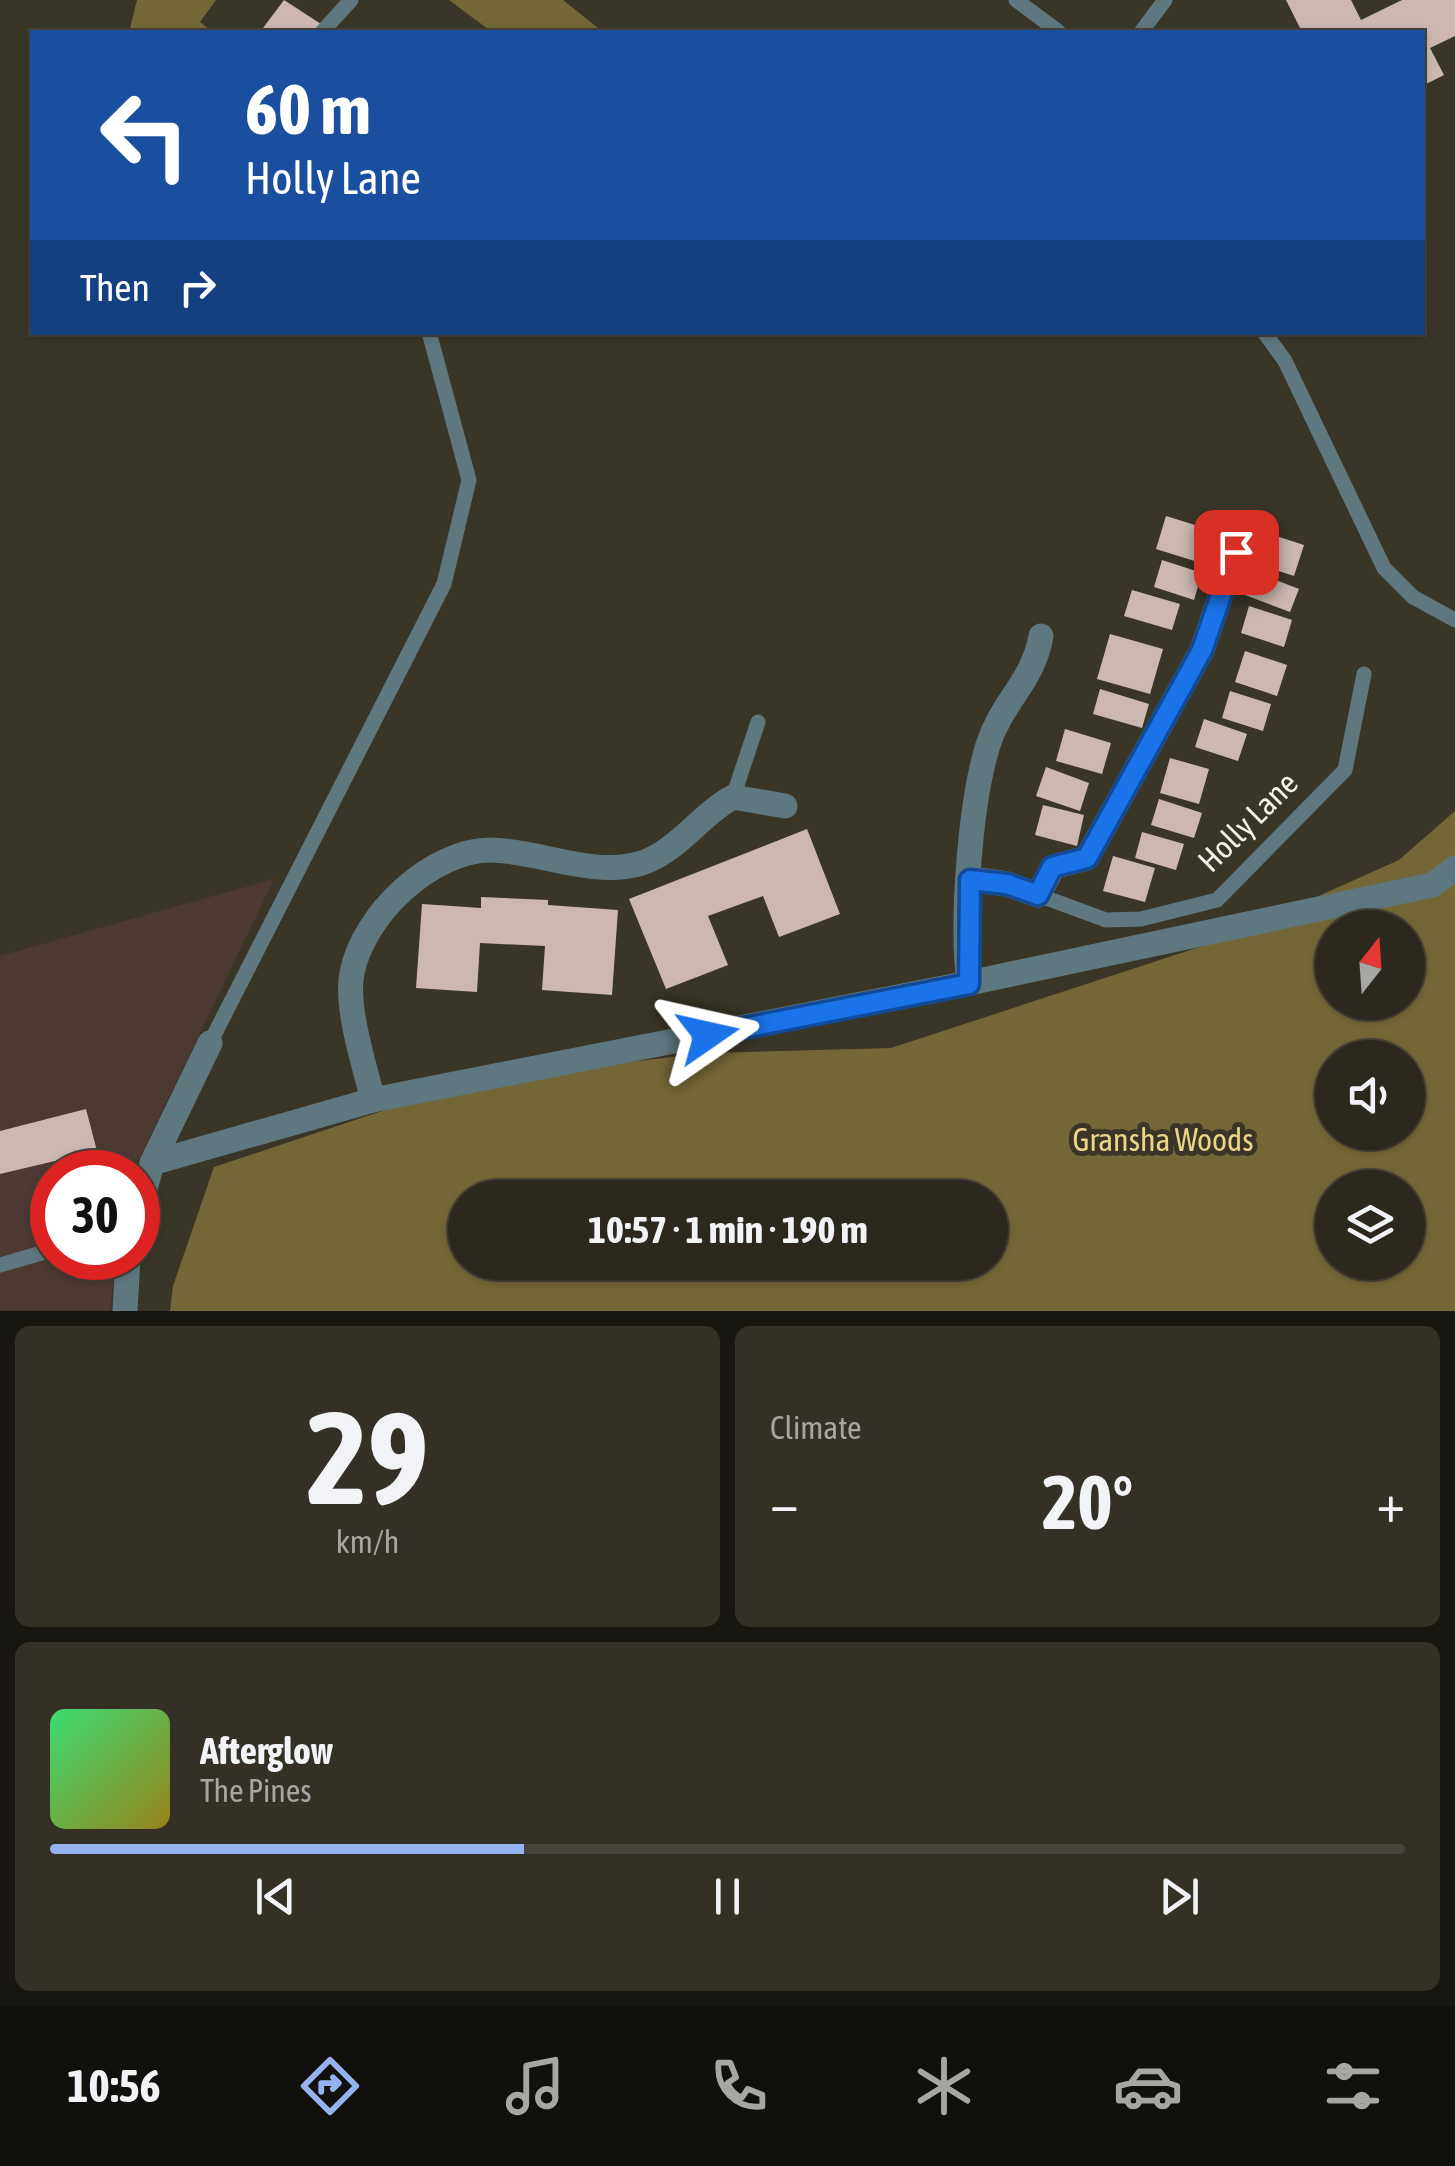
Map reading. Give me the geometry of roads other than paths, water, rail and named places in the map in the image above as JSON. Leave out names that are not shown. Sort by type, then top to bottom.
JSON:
[{"type":"street","points":[[1038,895],[1052,867],[1087,858],[1100,841],[1178,687],[1202,650],[1236,552]]},
{"type":"street","points":[[969,984],[970,880],[988,744],[1009,699],[1026,682],[1036,663],[1041,636]]},
{"type":"street","points":[[373,1100],[358,1038],[351,974],[370,929],[434,865],[486,850],[590,866],[643,862],[734,797],[785,806]]},
{"type":"street","points":[[160,1161],[373,1100],[969,984],[1432,885],[1455,868]]},
{"type":"street","name":"Holly Lane","points":[[970,880],[1007,884],[1038,895]]},
{"type":"street","points":[[158,1150],[210,1043]]},
{"type":"street","points":[[125,1311],[127,1280]]},
{"type":"lane","points":[[324,30],[351,0]]},
{"type":"lane","points":[[1016,0],[1057,30]]},
{"type":"lane","points":[[1142,30],[1165,0]]},
{"type":"lane","points":[[210,1043],[444,584],[469,480],[430,335]]},
{"type":"lane","points":[[1266,335],[1285,361],[1384,568],[1413,597],[1455,620]]},
{"type":"lane","name":"Holly Lane","points":[[1038,895],[1106,920],[1141,920],[1217,900],[1344,770],[1364,674]]},
{"type":"lane","points":[[734,797],[758,722]]},
{"type":"lane","points":[[0,1265],[30,1256]]},
{"type":"park label","name":"Gransha Woods","points":[[1163,1140]]}]
